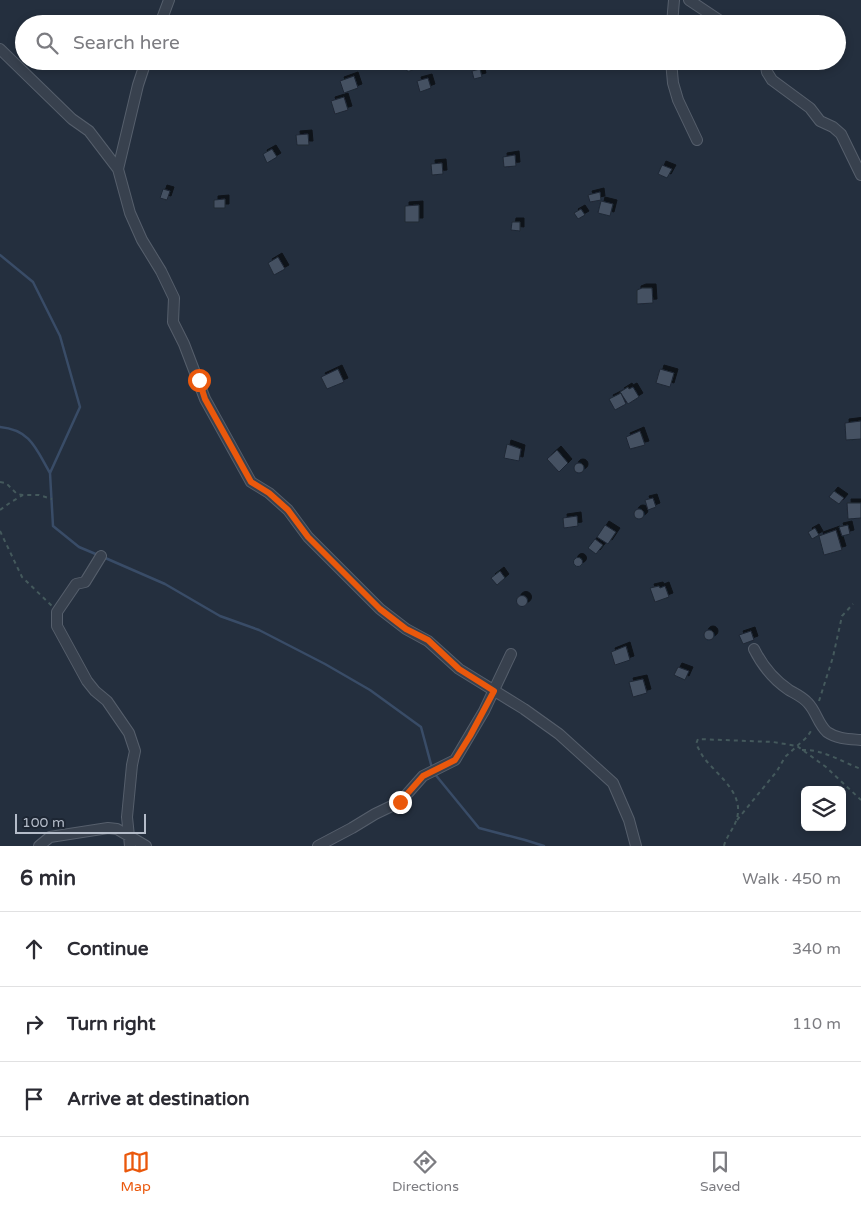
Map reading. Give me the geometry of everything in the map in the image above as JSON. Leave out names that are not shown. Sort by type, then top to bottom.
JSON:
[{"type":"street","points":[[163,15],[168,0]]},
{"type":"street","points":[[673,15],[674,0]]},
{"type":"street","points":[[689,0],[712,15]]},
{"type":"street","points":[[0,49],[15,64]]},
{"type":"street","points":[[22,70],[72,119],[89,131],[118,169],[130,213],[142,240],[161,271],[174,298],[172,322],[184,344],[205,399],[251,482],[269,493],[288,510],[308,537],[380,609],[406,629],[428,640],[459,669],[524,709],[559,734],[613,783],[629,820],[636,846]]},
{"type":"street","points":[[118,169],[143,70]]},
{"type":"street","points":[[672,70],[678,100],[697,140]]},
{"type":"street","points":[[767,70],[772,80],[810,108],[820,121],[833,127],[841,134],[861,175]]},
{"type":"street","points":[[101,556],[86,582],[76,584],[66,596],[57,612],[57,626],[87,681],[107,701],[129,733],[135,751],[132,764],[128,817],[129,841]]},
{"type":"street","points":[[754,649],[775,679],[788,690],[804,698],[827,732],[835,736],[861,740]]},
{"type":"street","points":[[318,846],[400,802],[423,776],[455,760],[475,728],[511,654]]},
{"type":"street","points":[[39,846],[50,837],[108,828],[117,829],[129,841],[146,846]]},
{"type":"path","points":[[0,482],[6,483],[17,494],[23,496],[39,495],[52,499]]},
{"type":"path","points":[[0,510],[23,496]]},
{"type":"path","points":[[0,531],[22,577],[53,607]]},
{"type":"path","points":[[724,846],[736,821],[777,770],[785,757],[813,729],[842,616],[853,604]]},
{"type":"path","points":[[736,821],[738,807],[731,789],[722,776],[702,756],[696,744],[698,739],[773,742],[797,746],[826,767],[861,800]]},
{"type":"path","points":[[802,750],[830,755],[861,769]]},
{"type":"building","points":[[480,70],[482,77],[474,79],[472,71]]},
{"type":"building","points":[[354,76],[358,88],[344,93],[340,81]]},
{"type":"building","points":[[428,78],[431,88],[420,92],[417,81]]},
{"type":"building","points":[[344,97],[348,110],[335,114],[331,101]]},
{"type":"building","points":[[308,134],[309,145],[297,145],[296,135]]},
{"type":"building","points":[[272,149],[277,157],[267,163],[263,154]]},
{"type":"building","points":[[515,155],[516,166],[504,167],[503,157]]},
{"type":"building","points":[[442,163],[443,174],[432,175],[431,164]]},
{"type":"building","points":[[662,165],[672,169],[667,178],[658,174]]},
{"type":"building","points":[[163,189],[170,191],[167,200],[160,198]]},
{"type":"building","points":[[600,192],[601,200],[590,202],[588,195]]},
{"type":"building","points":[[225,199],[225,208],[214,208],[214,200]]},
{"type":"building","points":[[601,201],[613,204],[610,216],[598,213]]},
{"type":"building","points":[[419,205],[419,222],[405,222],[405,206]]},
{"type":"building","points":[[581,209],[585,215],[578,219],[574,213]]},
{"type":"building","points":[[512,222],[520,222],[520,231],[511,230]]},
{"type":"building","points":[[278,257],[285,269],[274,275],[268,263]]},
{"type":"building","points":[[652,288],[653,303],[637,304],[637,290]]},
{"type":"building","points":[[338,369],[344,382],[327,389],[321,377]]},
{"type":"building","points":[[660,369],[674,373],[670,387],[656,383]]},
{"type":"building","points":[[628,387],[629,389],[633,387],[639,397],[628,404],[620,392]]},
{"type":"building","points":[[621,393],[626,404],[615,410],[609,399]]},
{"type":"building","points":[[861,421],[861,439],[846,440],[845,423]]},
{"type":"building","points":[[640,431],[645,445],[630,449],[626,437]]},
{"type":"building","points":[[507,444],[521,449],[519,461],[504,458]]},
{"type":"building","points":[[557,450],[568,463],[559,472],[547,459]]},
{"type":"building","points":[[577,463],[581,463],[584,468],[583,472],[577,473],[574,470],[574,466]]},
{"type":"building","points":[[834,491],[844,498],[839,504],[829,497]]},
{"type":"building","points":[[653,498],[656,507],[648,510],[645,500]]},
{"type":"building","points":[[847,503],[861,503],[861,518],[848,519]]},
{"type":"building","points":[[639,509],[644,514],[639,519],[634,514]]},
{"type":"building","points":[[577,516],[578,526],[564,528],[563,518]]},
{"type":"building","points":[[605,525],[616,532],[608,544],[597,537]]},
{"type":"building","points":[[848,525],[850,534],[842,536],[839,527]]},
{"type":"building","points":[[815,528],[819,535],[812,539],[808,532]]},
{"type":"building","points":[[836,530],[842,550],[824,555],[819,536]]},
{"type":"building","points":[[595,539],[603,545],[596,554],[588,548]]},
{"type":"building","points":[[578,557],[583,562],[578,567],[573,562]]},
{"type":"building","points":[[500,571],[505,578],[497,585],[491,578]]},
{"type":"building","points":[[659,586],[660,588],[665,586],[669,597],[655,602],[650,588]]},
{"type":"building","points":[[520,596],[524,596],[527,601],[526,605],[520,606],[517,603],[517,599]]},
{"type":"building","points":[[709,630],[714,635],[709,640],[704,635]]},
{"type":"building","points":[[751,631],[754,640],[743,644],[739,635]]},
{"type":"building","points":[[626,646],[630,660],[615,665],[611,652]]},
{"type":"building","points":[[678,667],[689,671],[685,680],[674,675]]},
{"type":"building","points":[[643,679],[647,693],[633,697],[629,682]]},
{"type":"waterway","points":[[0,255],[33,282],[60,336],[80,407],[50,473],[53,526],[79,547],[98,555]]},
{"type":"waterway","points":[[0,427],[19,432],[26,437],[36,449],[50,473]]},
{"type":"waterway","points":[[103,557],[165,584],[220,616],[259,630],[370,690],[421,727],[432,768]]},
{"type":"waterway","points":[[434,773],[479,828],[544,846]]},
{"type":"route","points":[[199,380],[205,399],[251,482],[269,493],[288,510],[308,537],[380,609],[406,629],[428,640],[459,669],[494,691],[455,760],[423,776],[400,802]]}]
